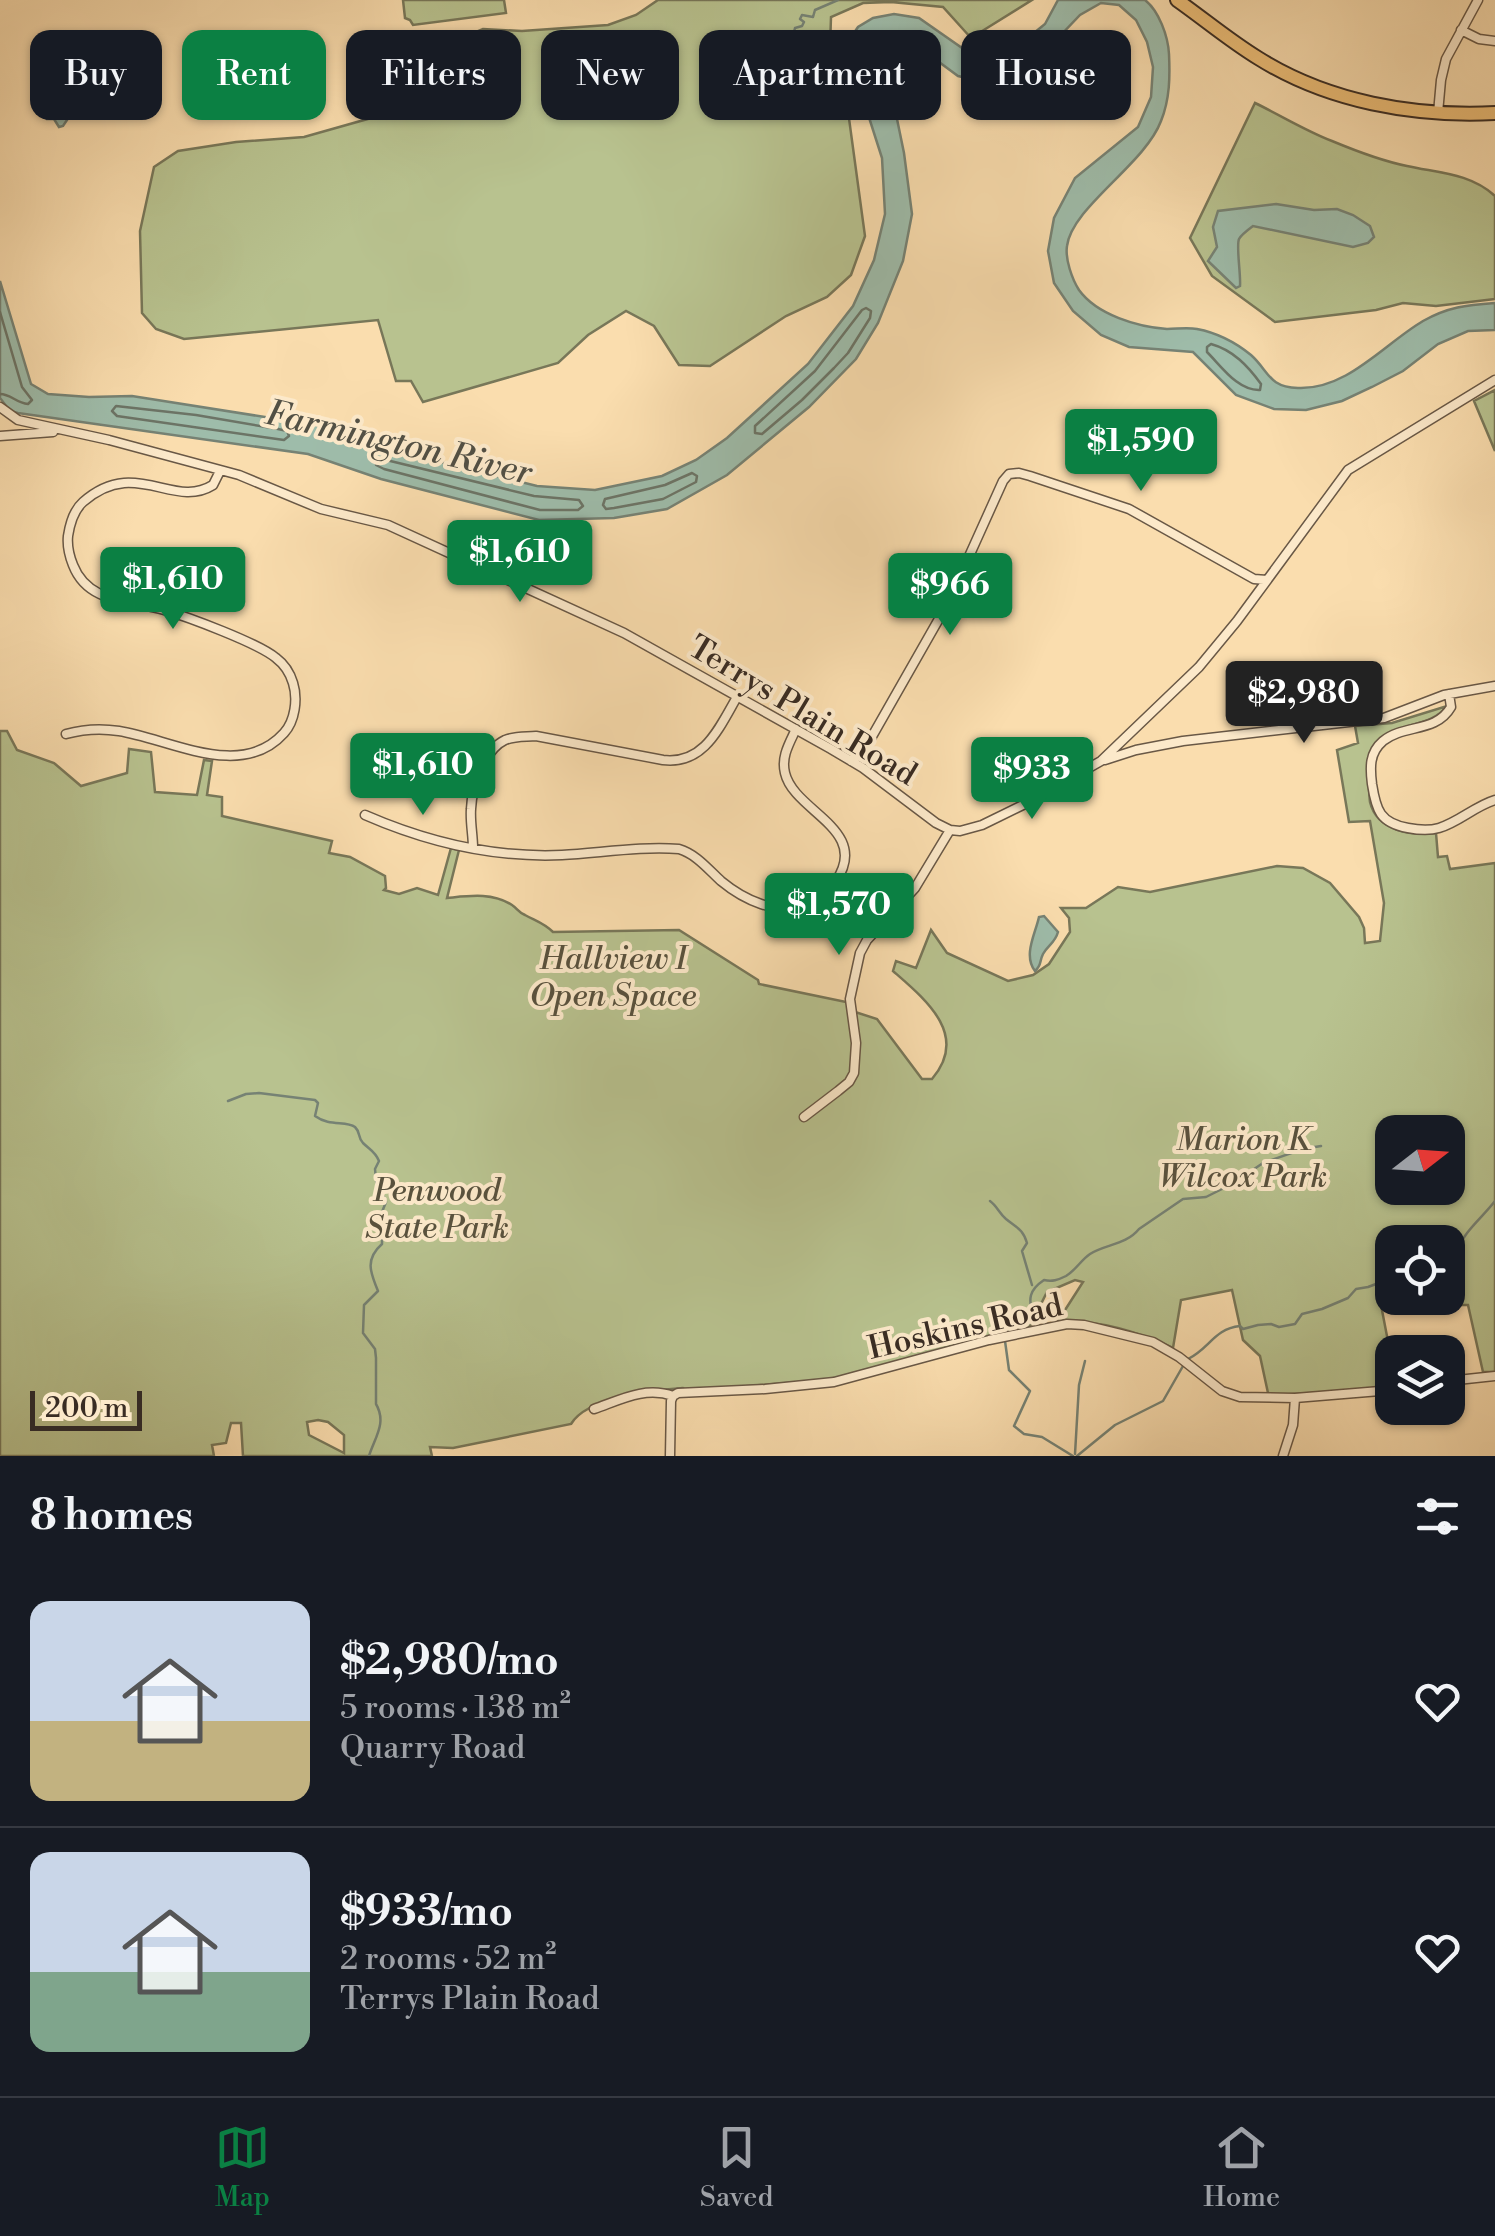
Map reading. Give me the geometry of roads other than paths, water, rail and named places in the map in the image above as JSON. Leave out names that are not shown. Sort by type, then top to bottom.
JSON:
[{"type":"highway","points":[[1176,0],[1259,59],[1296,79],[1391,107],[1438,113],[1495,112]]},
{"type":"street","points":[[1438,113],[1442,70],[1478,0]]},
{"type":"street","points":[[1461,30],[1495,41]]},
{"type":"street","points":[[804,1117],[854,1073],[856,1043],[850,999],[863,946],[915,888],[950,830],[969,830],[991,822],[1118,751],[1215,650],[1348,470],[1495,380]]},
{"type":"street","points":[[0,407],[18,420],[62,431]]},
{"type":"street","points":[[0,436],[62,431]]},
{"type":"street","name":"Terrys Plain Road","points":[[62,431],[239,475],[321,509],[388,524],[624,633],[863,768],[950,830]]},
{"type":"street","points":[[66,734],[98,728],[196,751],[254,754],[272,746],[292,722],[294,687],[279,660],[179,615],[110,599],[89,589],[75,572],[69,554],[72,517],[80,504],[104,487],[129,482],[201,492],[213,485],[220,471]]},
{"type":"street","points":[[850,761],[862,754],[948,603],[1009,474],[1030,476],[1129,509],[1254,579],[1266,580]]},
{"type":"street","points":[[1254,579],[1260,589]]},
{"type":"street","points":[[1118,751],[1384,718],[1449,694],[1495,686]]},
{"type":"street","points":[[1449,694],[1451,707],[1438,722],[1387,738],[1374,752],[1370,766],[1376,807],[1388,822],[1428,830],[1495,800]]},
{"type":"street","points":[[474,848],[471,803],[484,765],[500,742],[536,736],[663,760],[682,760],[710,743],[737,698]]},
{"type":"street","points":[[365,815],[419,836],[474,848],[544,855],[678,849],[691,854],[748,900],[777,908],[809,905],[837,879],[843,852],[834,828],[797,797],[786,775],[785,753],[796,730]]},
{"type":"street","points":[[862,754],[863,768]]},
{"type":"street","name":"Hoskins Road","points":[[594,1409],[652,1391],[674,1396],[831,1382],[989,1340],[1073,1324],[1153,1342],[1230,1395],[1295,1398],[1375,1391]]},
{"type":"street","points":[[1465,1379],[1495,1376]]},
{"type":"street","points":[[670,1456],[670,1405],[674,1396]]},
{"type":"street","points":[[1284,1456],[1293,1425],[1295,1398]]},
{"type":"water","points":[[1058,0],[1145,0],[1158,17],[1168,47],[1169,88],[1153,137],[1082,216],[1067,246],[1076,285],[1096,306],[1144,326],[1193,328],[1219,336],[1251,355],[1281,385],[1298,388],[1316,387],[1349,374],[1423,321],[1449,310],[1495,303],[1495,330],[1468,331],[1438,344],[1403,371],[1372,387],[1342,401],[1306,410],[1274,409],[1236,395],[1193,352],[1129,347],[1101,335],[1073,311],[1054,283],[1048,251],[1054,218],[1075,178],[1138,127],[1151,97],[1153,67],[1136,20],[1119,5],[1101,3],[1080,15],[1066,30],[1038,30]]},
{"type":"water","points":[[894,14],[919,18],[936,30],[856,30],[873,18]]},
{"type":"water","points":[[941,33],[961,47],[961,77],[941,63]]},
{"type":"water","points":[[870,120],[897,120],[912,214],[903,261],[878,323],[856,359],[809,407],[727,475],[667,509],[614,518],[539,520],[381,479],[308,454],[18,413],[10,411],[0,398],[0,281],[31,384],[48,394],[132,396],[328,427],[376,446],[537,486],[595,490],[662,476],[696,460],[727,438],[808,364],[853,306],[874,260],[885,214],[882,158]]},
{"type":"water","points":[[1276,204],[1337,209],[1370,226],[1374,237],[1353,247],[1253,226],[1239,239],[1240,286],[1236,288],[1208,261],[1217,247],[1213,227],[1218,211]]},
{"type":"water","points":[[1044,916],[1058,932],[1035,971],[1031,945],[1039,917]]},
{"type":"waterway","points":[[794,30],[804,22],[800,19],[802,15],[813,17],[815,10],[838,0]]},
{"type":"waterway","points":[[228,1101],[259,1093],[315,1100],[315,1116],[355,1127],[361,1141],[379,1161],[375,1169],[377,1190],[386,1202],[382,1212],[382,1244],[373,1255],[371,1266],[378,1291],[364,1305],[363,1333],[375,1349],[376,1404],[380,1417],[369,1456]]},
{"type":"waterway","points":[[1007,1332],[1028,1324],[1033,1315],[1031,1295],[1044,1280],[1066,1276],[1090,1254],[1128,1238],[1183,1199],[1206,1197],[1263,1163],[1321,1146]]},
{"type":"waterway","points":[[990,1201],[1024,1235],[1027,1243],[1022,1251],[1032,1285]]},
{"type":"waterway","points":[[1465,1237],[1495,1201]]},
{"type":"waterway","points":[[1188,1359],[1231,1328],[1295,1324],[1302,1314],[1375,1284]]},
{"type":"waterway","points":[[1005,1341],[1009,1370],[1030,1391],[1014,1426],[1073,1456]]},
{"type":"waterway","points":[[1075,1454],[1079,1385],[1085,1361]]},
{"type":"waterway","points":[[1077,1456],[1115,1425],[1163,1401],[1183,1366]]},
{"type":"water label","name":"Farmington River","points":[[399,442]]},
{"type":"park label","name":"Hallview I Open Space","points":[[613,976]]},
{"type":"park label","name":"Marion K Wilcox Park","points":[[1243,1158]]},
{"type":"park label","name":"Penwood State Park","points":[[437,1208]]}]
